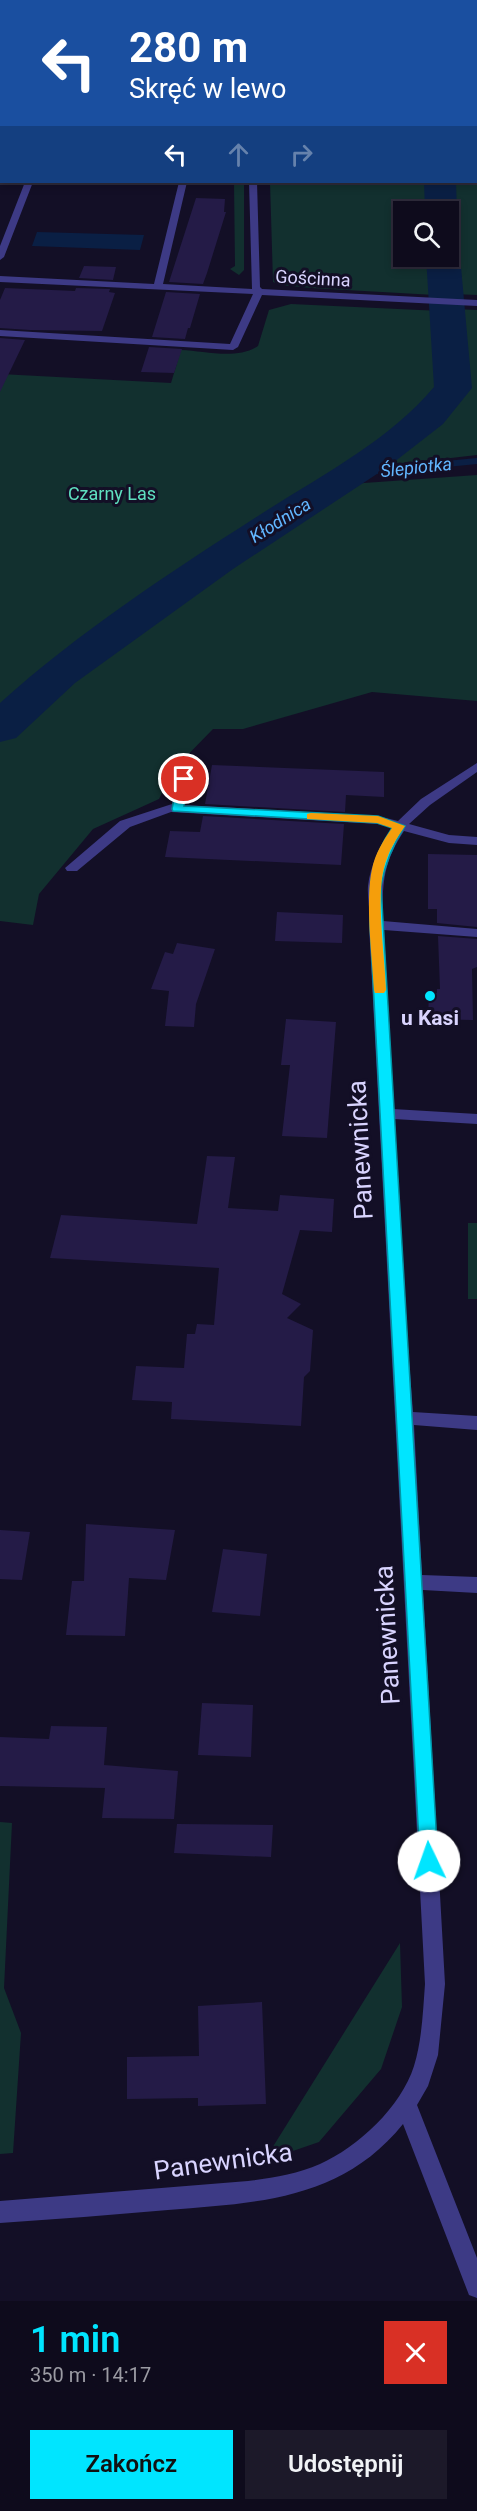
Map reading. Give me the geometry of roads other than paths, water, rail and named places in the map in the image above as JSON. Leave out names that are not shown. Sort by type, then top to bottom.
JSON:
[{"type":"street","points":[[0,257],[30,183]]},
{"type":"street","points":[[158,287],[183,183]]},
{"type":"street","name":"Gościnna","points":[[254,183],[255,287],[259,292],[473,302]]},
{"type":"street","points":[[0,279],[259,292],[233,347],[0,333]]},
{"type":"street","name":"Panewnicka","points":[[0,2212],[230,2194],[280,2187],[326,2173],[370,2145],[406,2104],[420,2078],[432,2038],[435,1984],[405,1418],[392,1243],[375,886],[378,868],[386,847],[399,826],[427,800],[477,767]]},
{"type":"street","points":[[177,809],[184,779]]},
{"type":"street","points":[[72,868],[125,824],[144,816],[177,809],[378,820],[449,839],[477,841]]},
{"type":"street","points":[[376,925],[477,933]]},
{"type":"street","points":[[387,1114],[477,1119]]},
{"type":"street","points":[[405,1418],[477,1423]]},
{"type":"street","points":[[412,1582],[477,1585]]},
{"type":"street","points":[[406,2104],[477,2287]]},
{"type":"water","points":[[37,232],[144,235],[140,250],[32,246]]},
{"type":"waterway","name":"Kłodnica","points":[[440,183],[441,201]]},
{"type":"waterway","name":"Kłodnica","points":[[0,728],[59,674],[218,560],[375,458],[430,416],[453,388],[444,267]]},
{"type":"waterway","name":"Ślepiotka","points":[[355,473],[477,461]]},
{"type":"place","name":"u Kasi","points":[[430,996]]},
{"type":"park label","name":"Czarny Las","points":[[112,493]]}]
